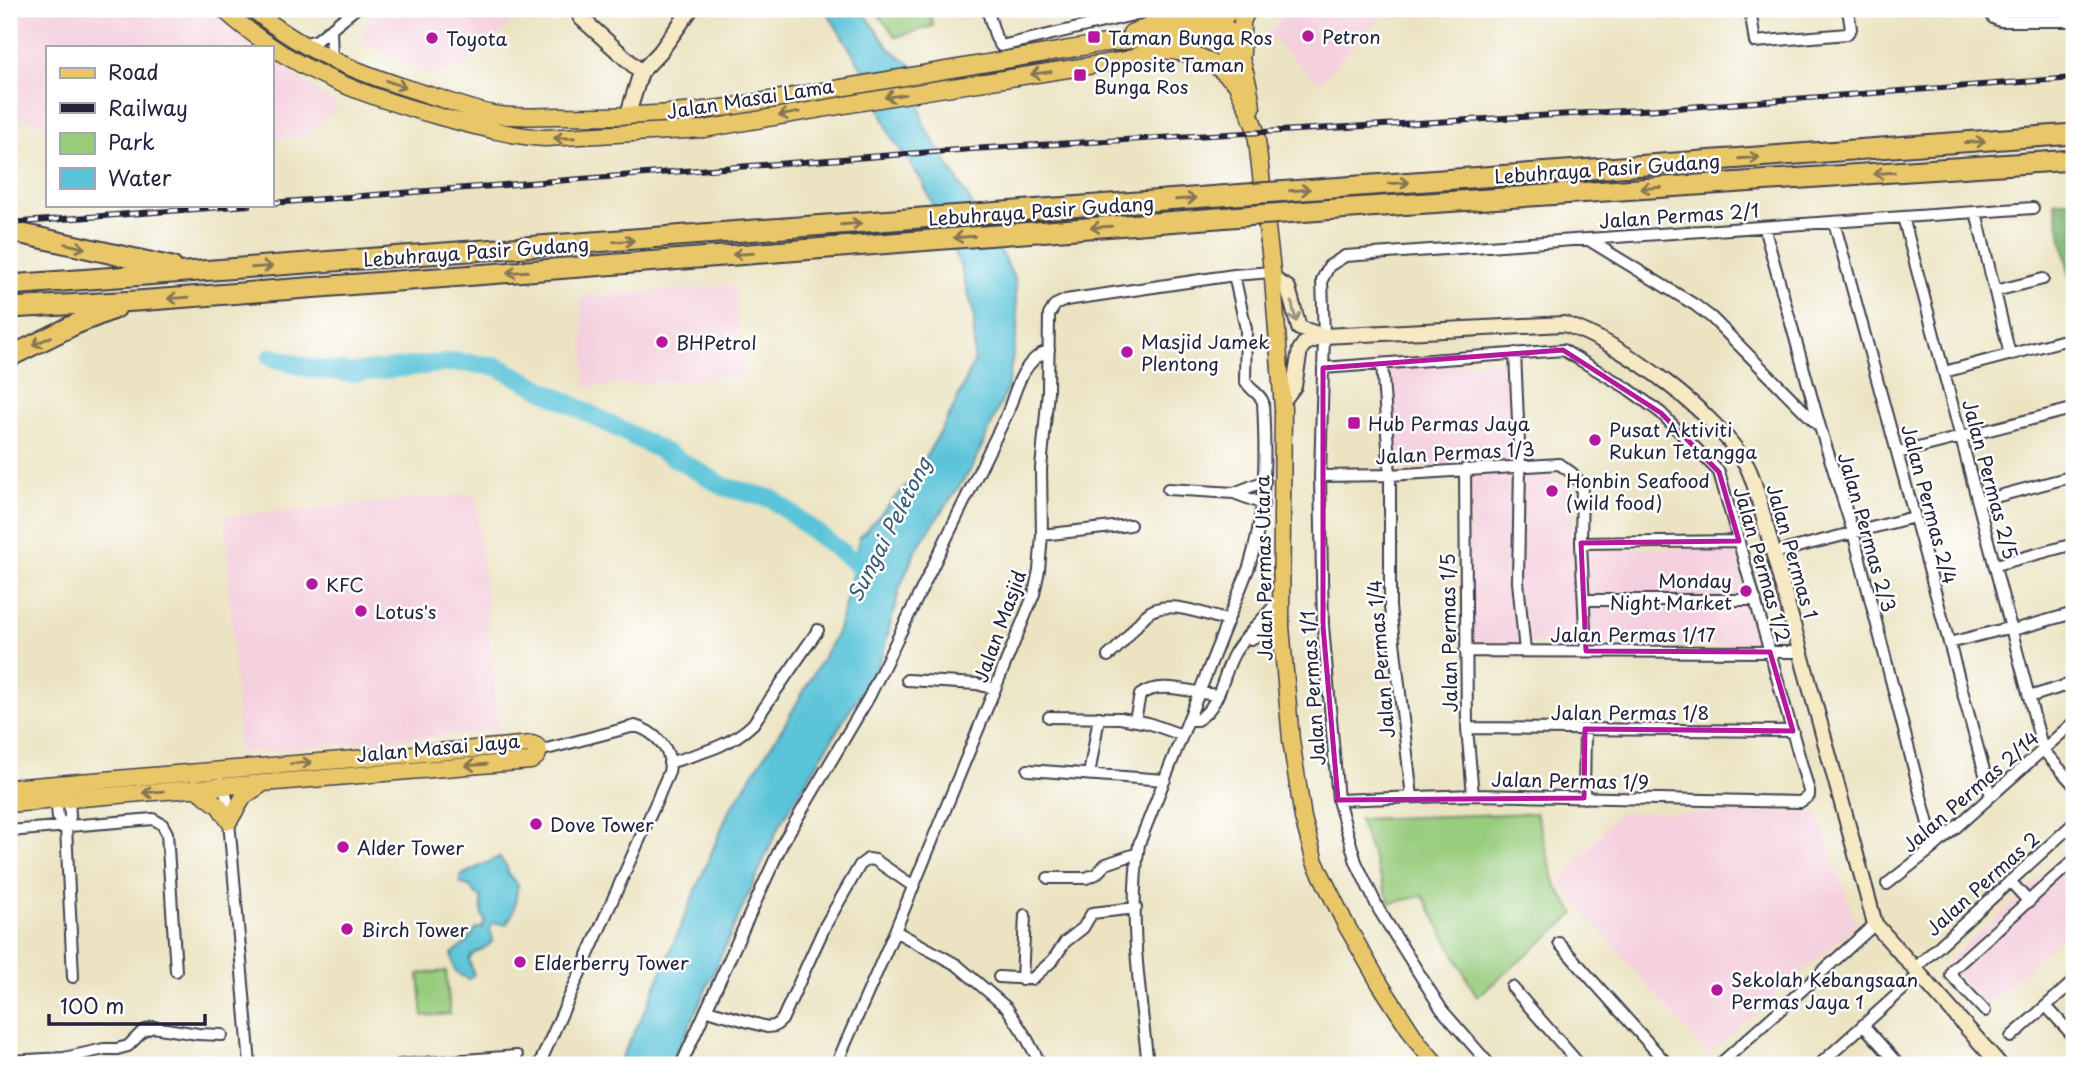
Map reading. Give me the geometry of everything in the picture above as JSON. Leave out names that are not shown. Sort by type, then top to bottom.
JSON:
[{"type":"highway","name":"Lebuhraya Pasir Gudang","points":[[9,285],[2074,134]]},
{"type":"highway","name":"Lebuhraya Pasir Gudang","points":[[9,308],[136,301],[1337,209],[2074,160]]},
{"type":"highway","points":[[9,231],[194,272]]},
{"type":"highway","points":[[9,357],[76,324],[136,301]]},
{"type":"main road","name":"Jalan Masai Lama","points":[[223,9],[271,46]]},
{"type":"main road","name":"Jalan Masai Lama","points":[[253,9],[302,44],[332,61],[413,90],[499,116],[627,117],[687,113],[852,86],[930,82],[1126,60],[1200,33],[1220,15]]},
{"type":"main road","points":[[1099,44],[1190,9]]},
{"type":"main road","name":"Jalan Masai Lama","points":[[273,47],[351,90],[404,107],[520,136],[577,138],[704,129],[857,102],[930,82],[1099,44],[1164,34],[1235,9]]},
{"type":"main road","points":[[1242,62],[1242,22],[1248,9]]},
{"type":"main road","name":"Jalan Permas Utara","points":[[1220,15],[1242,62],[1251,91],[1252,118]]},
{"type":"main road","name":"Jalan Permas Utara","points":[[1220,15],[1219,37],[1234,83],[1256,132],[1272,276],[1282,402],[1281,626],[1291,740],[1303,818],[1315,862],[1380,984],[1419,1044],[1437,1065]]},
{"type":"main road","points":[[1156,50],[1191,52],[1204,58],[1234,83]]},
{"type":"main road","name":"Jalan Masai Jaya","points":[[9,788],[63,792],[195,789],[227,782],[264,783],[531,761],[540,751],[532,744],[227,782],[63,792],[9,804]]},
{"type":"main road","points":[[195,789],[211,798],[229,821],[244,796],[264,783]]},
{"type":"street","points":[[302,44],[317,40],[355,9]]},
{"type":"street","points":[[577,9],[581,19],[641,72]]},
{"type":"street","points":[[627,117],[641,72],[660,52],[691,9]]},
{"type":"street","points":[[987,9],[1001,46],[1156,10]]},
{"type":"street","points":[[1750,9],[1755,42],[1847,34],[1850,29],[1848,9]]},
{"type":"street","points":[[1992,13],[2000,21],[2074,21]]},
{"type":"street","points":[[331,30],[332,61]]},
{"type":"street","name":"Jalan Permas 2/1","points":[[1329,266],[1345,256],[2033,208]]},
{"type":"street","points":[[1976,212],[2010,355]]},
{"type":"street","name":"Jalan Permas 2/5","points":[[1903,218],[1963,437],[2043,750]]},
{"type":"street","name":"Jalan Permas 2/4","points":[[1834,222],[1991,796]]},
{"type":"street","name":"Jalan Permas 2/3","points":[[1764,227],[1853,533],[1934,847]]},
{"type":"street","points":[[1586,239],[1712,318],[1820,427]]},
{"type":"street","name":"Jalan Permas 1/1","points":[[1329,266],[1322,280],[1324,368],[1320,476],[1323,626],[1338,800],[1356,862],[1379,910],[1443,1010],[1490,1065]]},
{"type":"street","points":[[1148,1065],[1138,976],[1134,875],[1138,853],[1226,620],[1249,567],[1264,503],[1263,402],[1262,397],[1248,387],[1245,380],[1246,328],[1234,275]]},
{"type":"street","name":"Jalan Masjid","points":[[836,1065],[895,931],[1034,594],[1042,535],[1041,469],[1048,391],[1049,315],[1055,306],[1066,300],[1234,275],[1272,276]]},
{"type":"street","points":[[1272,276],[1288,288],[1299,328],[1324,336]]},
{"type":"street","points":[[1995,291],[2043,279]]},
{"type":"street","name":"Jalan Permas 1","points":[[1324,336],[1564,324],[1581,330],[1643,366],[1711,422],[1746,465],[1753,480],[1875,924],[2000,1065]]},
{"type":"street","points":[[1282,402],[1294,386],[1300,350],[1304,344],[1324,336]]},
{"type":"street","points":[[1944,372],[2065,340]]},
{"type":"street","points":[[681,1065],[782,844],[869,697],[1008,412],[1022,375],[1040,354],[1049,350]]},
{"type":"street","name":"Jalan Permas 1/2","points":[[1324,368],[1563,350],[1627,388],[1661,413],[1719,472],[1809,791],[1809,796],[1800,803]]},
{"type":"street","points":[[1515,353],[1520,466],[1518,582],[1525,650]]},
{"type":"street","name":"Jalan Permas 1/4","points":[[1382,364],[1390,475],[1390,607],[1412,797]]},
{"type":"street","points":[[1898,453],[2072,409]]},
{"type":"street","name":"Jalan Permas 1/3","points":[[1320,476],[1390,475],[1559,464],[1572,473],[1582,485],[1581,543]]},
{"type":"street","name":"Jalan Permas 1/5","points":[[1465,469],[1465,650],[1467,728],[1473,795]]},
{"type":"street","points":[[1979,501],[2074,476]]},
{"type":"street","points":[[1234,493],[1265,481]]},
{"type":"street","points":[[1168,489],[1234,493],[1264,503]]},
{"type":"street","points":[[1774,553],[1914,517]]},
{"type":"street","points":[[1042,535],[1130,525]]},
{"type":"street","points":[[1586,651],[1581,543],[1739,541]]},
{"type":"street","points":[[1996,565],[2074,544]]},
{"type":"street","points":[[1188,720],[1197,720],[1204,716],[1219,695],[1235,651],[1280,598]]},
{"type":"street","points":[[1584,600],[1755,600]]},
{"type":"street","points":[[1108,656],[1121,646],[1147,613],[1157,608],[1171,607],[1226,620]]},
{"type":"street","points":[[1949,643],[2074,613]]},
{"type":"street","points":[[1235,651],[1261,632],[1281,626]]},
{"type":"street","points":[[669,763],[726,744],[742,734],[753,724],[818,631]]},
{"type":"street","name":"Jalan Permas 1/17","points":[[1465,650],[1801,652]]},
{"type":"street","points":[[908,680],[977,684],[995,689]]},
{"type":"street","points":[[2029,696],[2074,683]]},
{"type":"street","points":[[1135,720],[1140,695],[1150,689],[1172,688],[1219,695]]},
{"type":"street","points":[[1049,717],[1135,720],[1182,735]]},
{"type":"street","points":[[1089,775],[1099,717]]},
{"type":"street","name":"Jalan Permas 2/14","points":[[1887,884],[1934,847],[2074,722]]},
{"type":"street","points":[[538,1065],[669,770],[666,749],[657,737],[635,726],[540,751]]},
{"type":"street","name":"Jalan Permas 1/8","points":[[1467,728],[1793,731]]},
{"type":"street","points":[[1584,799],[1585,729]]},
{"type":"street","points":[[2043,750],[2074,785]]},
{"type":"street","points":[[1028,770],[1165,780]]},
{"type":"street","points":[[227,782],[250,1065]]},
{"type":"street","points":[[63,792],[73,977]]},
{"type":"street","name":"Jalan Permas 1/9","points":[[1338,800],[1473,795],[1800,803]]},
{"type":"street","points":[[9,831],[65,821],[153,819],[165,828],[176,971]]},
{"type":"street","name":"Jalan Permas 2","points":[[1819,1065],[2074,823]]},
{"type":"street","points":[[1048,878],[1086,878],[1096,874],[1106,864],[1138,853]]},
{"type":"street","points":[[707,1010],[767,1027],[775,1026],[782,1020],[825,926],[860,865],[868,859],[875,860],[913,886]]},
{"type":"street","points":[[1985,1011],[1951,972],[2074,860]]},
{"type":"street","points":[[2010,881],[2029,902]]},
{"type":"street","points":[[999,977],[1031,979],[1047,966],[1063,944],[1083,928],[1092,913],[1136,908]]},
{"type":"street","points":[[1021,980],[1025,915]]},
{"type":"street","points":[[1719,1065],[1875,924]]},
{"type":"street","points":[[895,931],[957,965],[1007,1008],[1041,1065]]},
{"type":"street","points":[[1559,943],[1668,1065]]},
{"type":"street","points":[[2011,1037],[2074,981]]},
{"type":"street","points":[[1511,987],[1580,1065]]},
{"type":"street","points":[[2046,1006],[2074,1037]]},
{"type":"street","points":[[1863,1025],[1899,1065]]},
{"type":"street","points":[[9,1061],[64,1062],[104,1049],[123,1048],[146,1028],[153,1027],[222,1035]]},
{"type":"street","points":[[399,1065],[517,1056]]},
{"type":"highlighted area","points":[[1563,350],[1661,413],[1719,472],[1739,541],[1581,543],[1586,651],[1770,652],[1793,731],[1585,729],[1584,798],[1338,800],[1323,626],[1323,368]]},
{"type":"shaded area","points":[[9,9],[206,9],[256,46],[46,46],[46,127],[9,113]]},
{"type":"shaded area","name":"Toyota","points":[[382,9],[524,9],[523,13],[466,65],[454,71],[430,75],[363,43],[361,28]]},
{"type":"shaded area","points":[[1288,9],[1388,9],[1319,83],[1268,35]]},
{"type":"shaded area","points":[[273,58],[338,106],[305,137],[273,140]]},
{"type":"shaded area","points":[[735,285],[743,376],[586,387],[581,297]]},
{"type":"shaded area","points":[[1516,360],[1525,474],[1554,473],[1573,490],[1572,550],[1734,547],[1762,645],[1473,643],[1467,580],[1471,464],[1388,468],[1381,370]]},
{"type":"shaded area","name":"Lotus's","points":[[476,494],[499,731],[239,753],[225,516]]},
{"type":"shaded area","name":"Sekolah Kebangsaan Permas Jaya 1","points":[[1619,813],[1818,813],[1856,925],[1708,1055],[1559,884]]},
{"type":"shaded area","points":[[2074,848],[2074,926],[1985,1006],[1946,963]]},
{"type":"green space","points":[[874,9],[929,9],[933,26],[896,37]]},
{"type":"green space","points":[[2074,200],[2074,296],[2054,202]]},
{"type":"green space","points":[[1536,813],[1556,886],[1575,914],[1477,997],[1423,896],[1390,903],[1359,819]]},
{"type":"green space","points":[[446,971],[450,1014],[423,1016],[419,974]]},
{"type":"water","name":"Sungai Peletong","points":[[825,9],[861,9],[889,48],[915,68],[923,123],[1015,280],[1018,326],[1007,389],[973,466],[916,549],[900,587],[882,657],[779,826],[672,1065],[618,1065],[648,1004],[729,811],[785,724],[837,633],[859,538],[914,477],[951,413],[974,362],[974,314],[960,265],[922,181],[890,135],[867,76]]},
{"type":"water","points":[[499,857],[518,885],[515,905],[506,924],[493,923],[490,929],[493,940],[490,944],[469,959],[474,975],[469,979],[456,970],[452,954],[466,943],[477,928],[482,928],[485,921],[481,897],[476,895],[471,887],[460,883],[460,876]]},
{"type":"waterway","name":"Sungai Peletong","points":[[271,357],[309,368],[351,373],[455,362],[496,366],[670,455],[725,487],[772,499],[874,577]]},
{"type":"railway","points":[[273,203],[971,149],[1675,108],[2074,78]]},
{"type":"railway","points":[[9,223],[236,206]]},
{"type":"place","name":"Petron","points":[[1308,36]]},
{"type":"place","name":"Taman Bunga Ros","points":[[1094,37]]},
{"type":"place","name":"Toyota","points":[[432,38]]},
{"type":"place","name":"Opposite Taman Bunga Ros","points":[[1080,75]]},
{"type":"place","name":"BHPetrol","points":[[662,342]]},
{"type":"place","name":"Masjid Jamek Plentong","points":[[1127,352]]},
{"type":"place","name":"Hub Permas Jaya","points":[[1354,423]]},
{"type":"place","name":"Pusat Aktiviti Rukun Tetangga","points":[[1595,440]]},
{"type":"place","name":"Honbin Seafood (wild food)","points":[[1552,491]]},
{"type":"place","name":"KFC","points":[[312,584]]},
{"type":"place","name":"Monday Night Market","points":[[1746,591]]},
{"type":"place","name":"Lotus's","points":[[361,611]]},
{"type":"place","name":"Dove Tower","points":[[536,824]]},
{"type":"place","name":"Alder Tower","points":[[343,847]]},
{"type":"place","name":"Birch Tower","points":[[347,929]]},
{"type":"place","name":"Elderberry Tower","points":[[520,962]]},
{"type":"place","name":"Sekolah Kebangsaan Permas Jaya 1","points":[[1717,990]]}]
